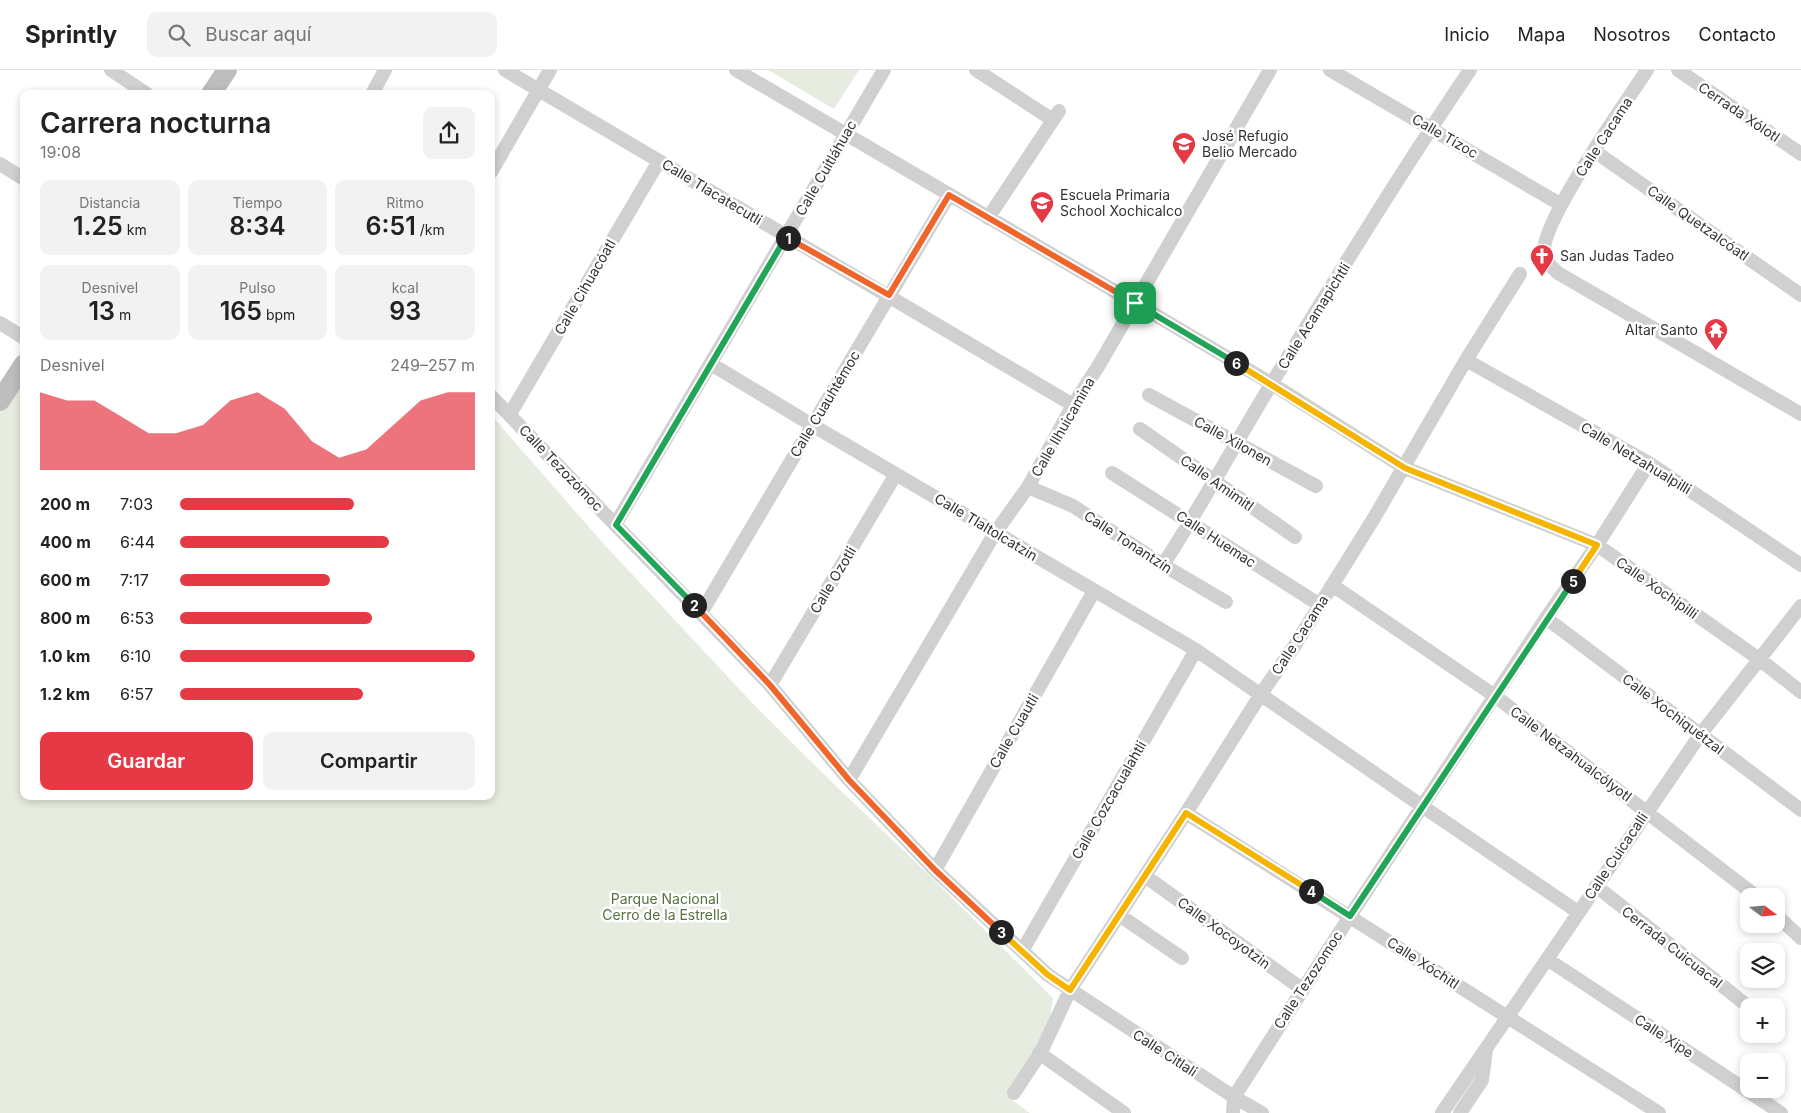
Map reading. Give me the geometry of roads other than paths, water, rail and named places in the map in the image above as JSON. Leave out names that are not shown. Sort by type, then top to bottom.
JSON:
[{"type":"street","points":[[110,70],[141,90]]},
{"type":"street","points":[[213,90],[227,70]]},
{"type":"street","points":[[374,90],[385,70]]},
{"type":"street","name":"Calle Tlacatecutli","points":[[505,70],[786,237],[889,295],[1073,406]]},
{"type":"street","points":[[495,165],[550,70]]},
{"type":"street","name":"Calle Xochipilli","points":[[736,70],[1272,384],[1405,468],[1597,545],[1801,692]]},
{"type":"street","name":"Calle Cuitláhuac","points":[[616,525],[884,70]]},
{"type":"street","points":[[976,70],[1056,115],[988,218]]},
{"type":"street","name":"Calle Ilhuicamina","points":[[849,780],[995,533],[1028,487],[1073,406],[1270,70]]},
{"type":"street","name":"Calle Tízoc","points":[[1330,70],[1560,204]]},
{"type":"street","name":"Calle Acamapichtli","points":[[1163,565],[1272,384],[1431,128],[1470,70]]},
{"type":"street","name":"Calle Cacama","points":[[1647,70],[1560,204],[1549,228],[1544,245],[1544,256],[1548,263],[1558,272],[1801,414]]},
{"type":"street","name":"Cerrada Xólotl","points":[[1678,70],[1801,154]]},
{"type":"street","name":"Calle Quetzalcóatl","points":[[1594,151],[1801,295]]},
{"type":"street","name":"Calle Cihuacóatl","points":[[510,414],[660,161]]},
{"type":"street","points":[[0,164],[20,176]]},
{"type":"street","name":"Calle Cuauhtémoc","points":[[701,613],[949,195]]},
{"type":"street","name":"Calle Cacama","points":[[1014,1094],[1039,1053],[1070,990],[1146,876],[1261,694],[1295,645],[1405,468],[1466,360],[1520,274]]},
{"type":"street","points":[[0,323],[20,336]]},
{"type":"street","name":"Calle Netzahualpilli","points":[[1466,360],[1649,463],[1801,564]]},
{"type":"street","name":"Calle Tlaltolcatzin","points":[[711,364],[1196,650],[1261,694]]},
{"type":"street","points":[[0,401],[20,370]]},
{"type":"street","name":"Calle Xilonen","points":[[1149,395],[1316,486]]},
{"type":"street","name":"Calle Tezozómoc","points":[[495,400],[770,685],[849,780],[935,870],[1048,975],[1070,990]]},
{"type":"street","name":"Calle Amimitl","points":[[1140,429],[1295,537]]},
{"type":"street","name":"Calle Tezozomoc","points":[[1234,1097],[1302,989],[1546,618],[1597,545],[1649,463]]},
{"type":"street","name":"Calle Huemac","points":[[1112,473],[1320,605]]},
{"type":"street","name":"Calle Ozotli","points":[[770,685],[896,474]]},
{"type":"street","name":"Calle Tonantzín","points":[[1028,487],[1073,506],[1163,565],[1226,602]]},
{"type":"street","name":"Calle Netzahualcólyotl","points":[[1332,585],[1495,696],[1746,888]]},
{"type":"street","name":"Calle Cuautli","points":[[935,870],[1094,591]]},
{"type":"street","name":"Calle Cuicacalli","points":[[1442,1113],[1700,735],[1801,606]]},
{"type":"street","name":"Calle Xochiquétzal","points":[[1546,618],[1801,810]]},
{"type":"street","name":"Calle Cozcacualahtli","points":[[1022,951],[1196,650]]},
{"type":"street","points":[[1261,694],[1578,912]]},
{"type":"street","name":"Calle Xóchitl","points":[[1186,813],[1659,1113]]},
{"type":"street","name":"Calle Xocoyotzin","points":[[1146,876],[1302,989]]},
{"type":"street","name":"Cerrada Cuicuacal","points":[[1596,886],[1740,1000]]},
{"type":"street","points":[[1119,915],[1182,958]]},
{"type":"street","points":[[1785,923],[1801,938]]},
{"type":"street","name":"Calle Xipe","points":[[1547,959],[1782,1113]]},
{"type":"street","name":"Calle Citlali","points":[[1070,990],[1234,1097],[1262,1113]]},
{"type":"street","points":[[1460,1113],[1482,1080],[1486,1046]]},
{"type":"street","points":[[1039,1053],[1124,1113]]},
{"type":"street","points":[[1234,1097],[1234,1113]]},
{"type":"place","name":"José Refugio Belio Mercado","points":[[1184,165]]},
{"type":"place","name":"Escuela Primaria School Xochicalco","points":[[1042,224]]},
{"type":"place","name":"San Judas Tadeo","points":[[1542,277]]},
{"type":"place","name":"Altar Santo","points":[[1716,351]]},
{"type":"park label","name":"Parque Nacional Cerro de la Estrella","points":[[665,908]]}]
